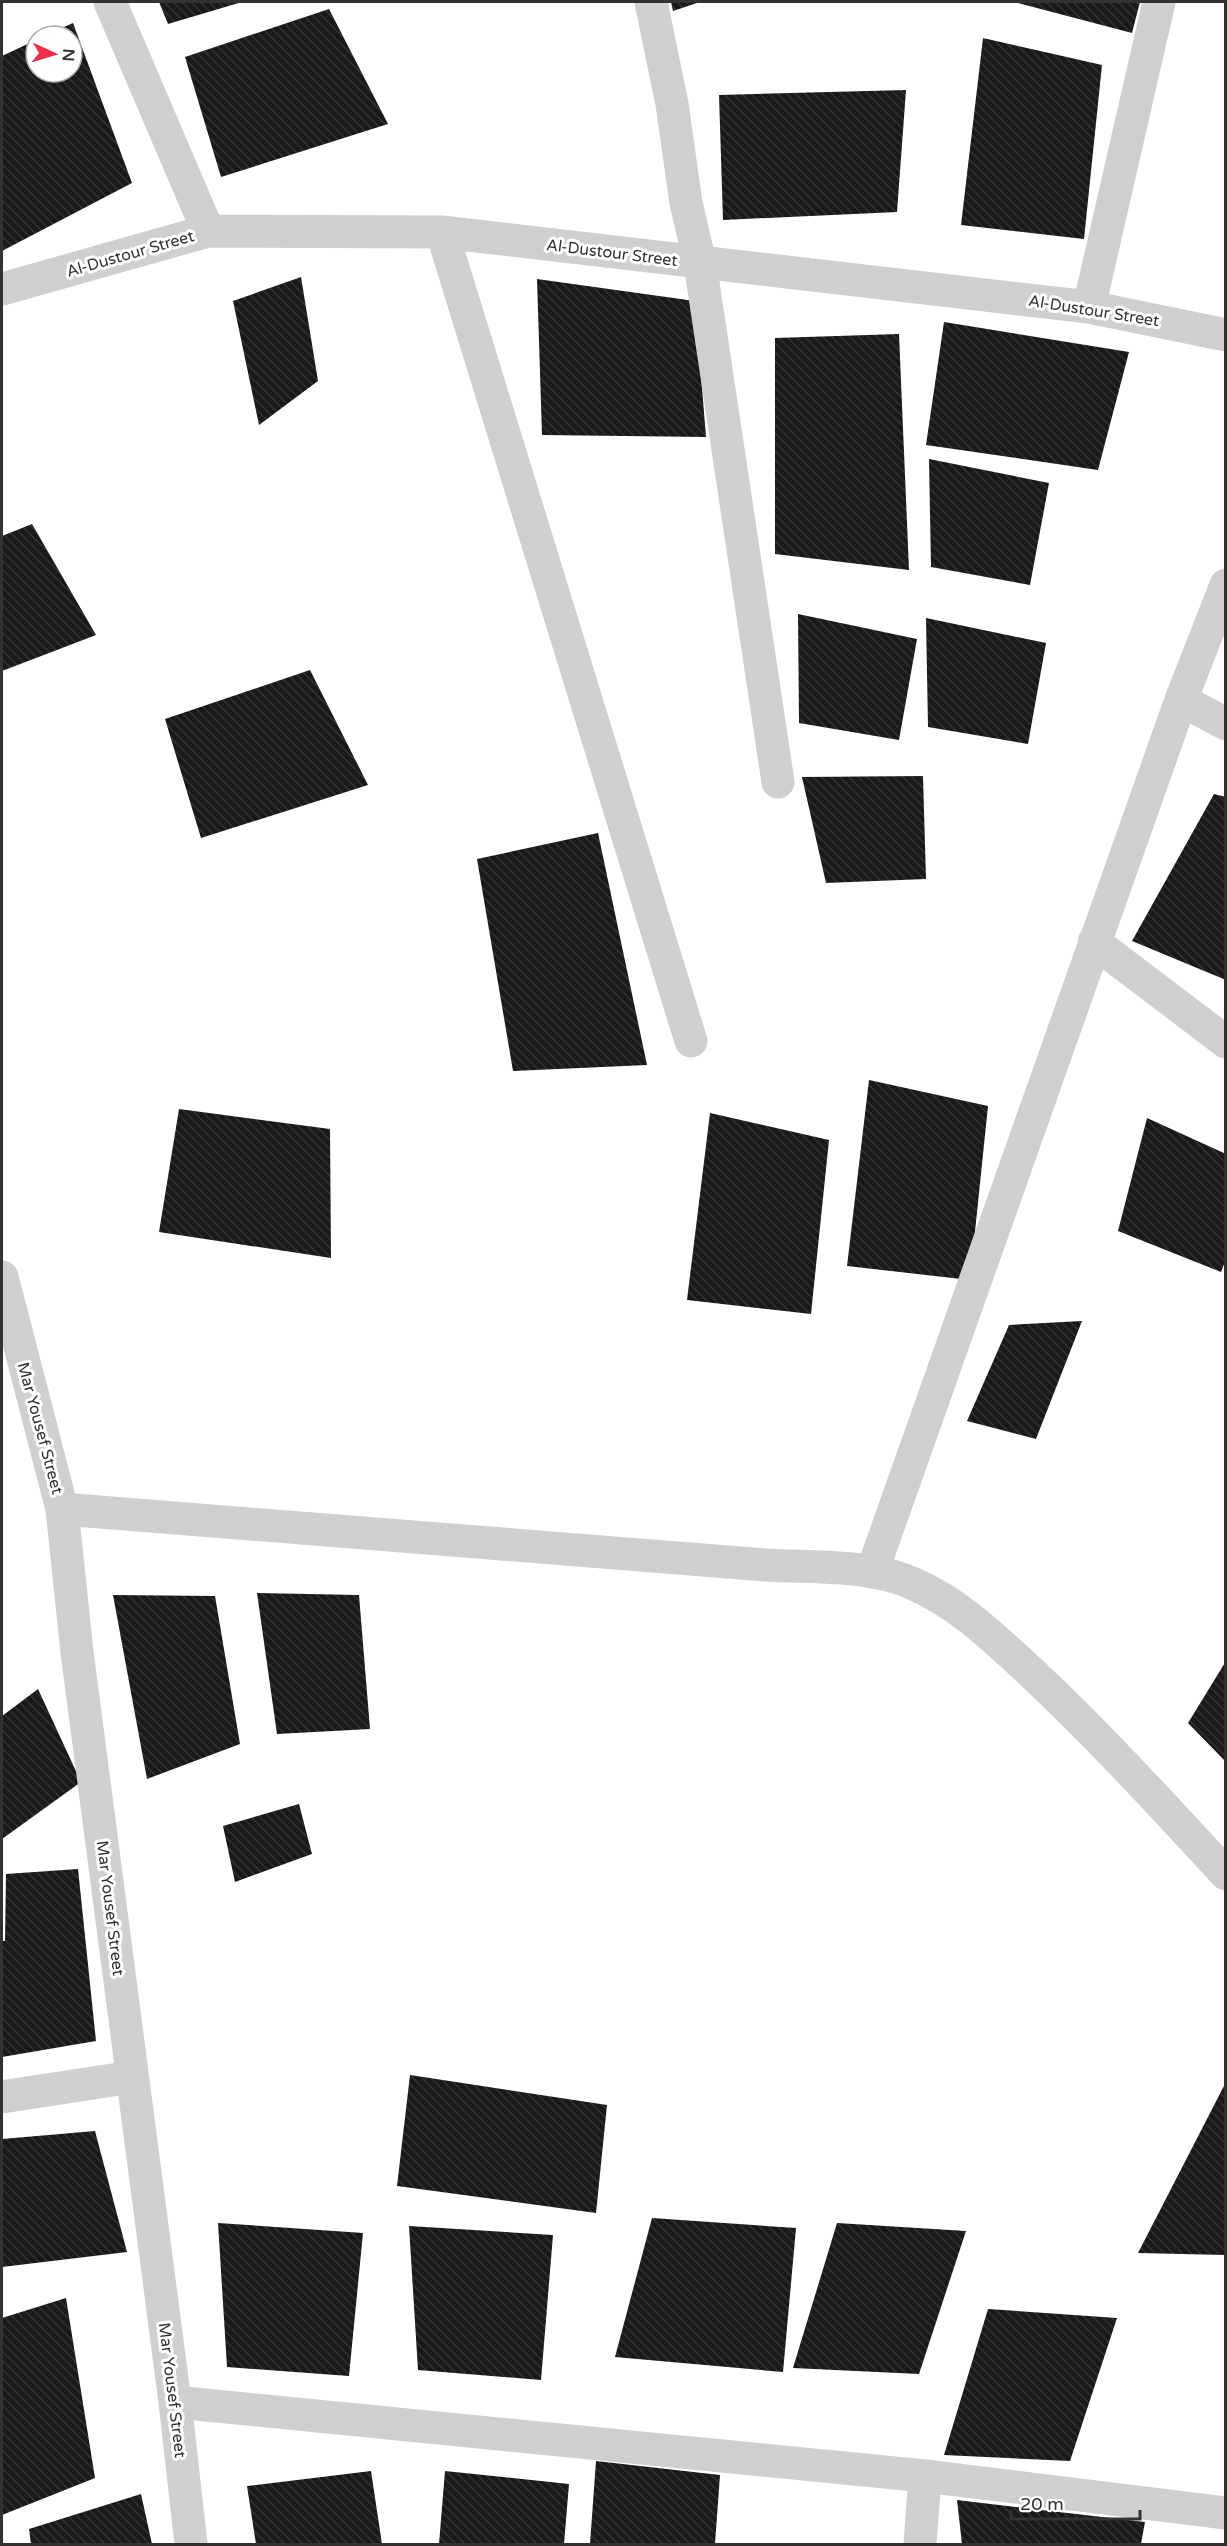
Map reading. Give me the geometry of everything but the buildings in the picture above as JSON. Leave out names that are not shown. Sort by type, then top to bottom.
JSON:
[{"type":"street","points":[[110,2],[208,231]]},
{"type":"street","points":[[651,2],[672,104],[686,203],[700,262],[778,782]]},
{"type":"street","points":[[1089,307],[1159,2]]},
{"type":"street","name":"Al-Dustour Street","points":[[2,289],[208,231],[442,232],[1089,307],[1226,335]]},
{"type":"street","points":[[442,232],[690,1041]]},
{"type":"street","points":[[872,1572],[1181,699],[1226,585]]},
{"type":"street","points":[[1181,699],[1226,724]]},
{"type":"street","points":[[1094,942],[1226,1042]]},
{"type":"street","name":"Mar Yousef Street","points":[[2,1278],[62,1509],[77,1652],[175,2402],[191,2544]]},
{"type":"street","points":[[62,1509],[742,1564],[872,1572],[913,1583],[960,1610],[1004,1647],[1115,1755],[1226,1874]]},
{"type":"street","points":[[2,2097],[132,2077]]},
{"type":"street","points":[[175,2402],[925,2476],[1226,2513]]},
{"type":"street","points":[[920,2544],[925,2476]]}]
